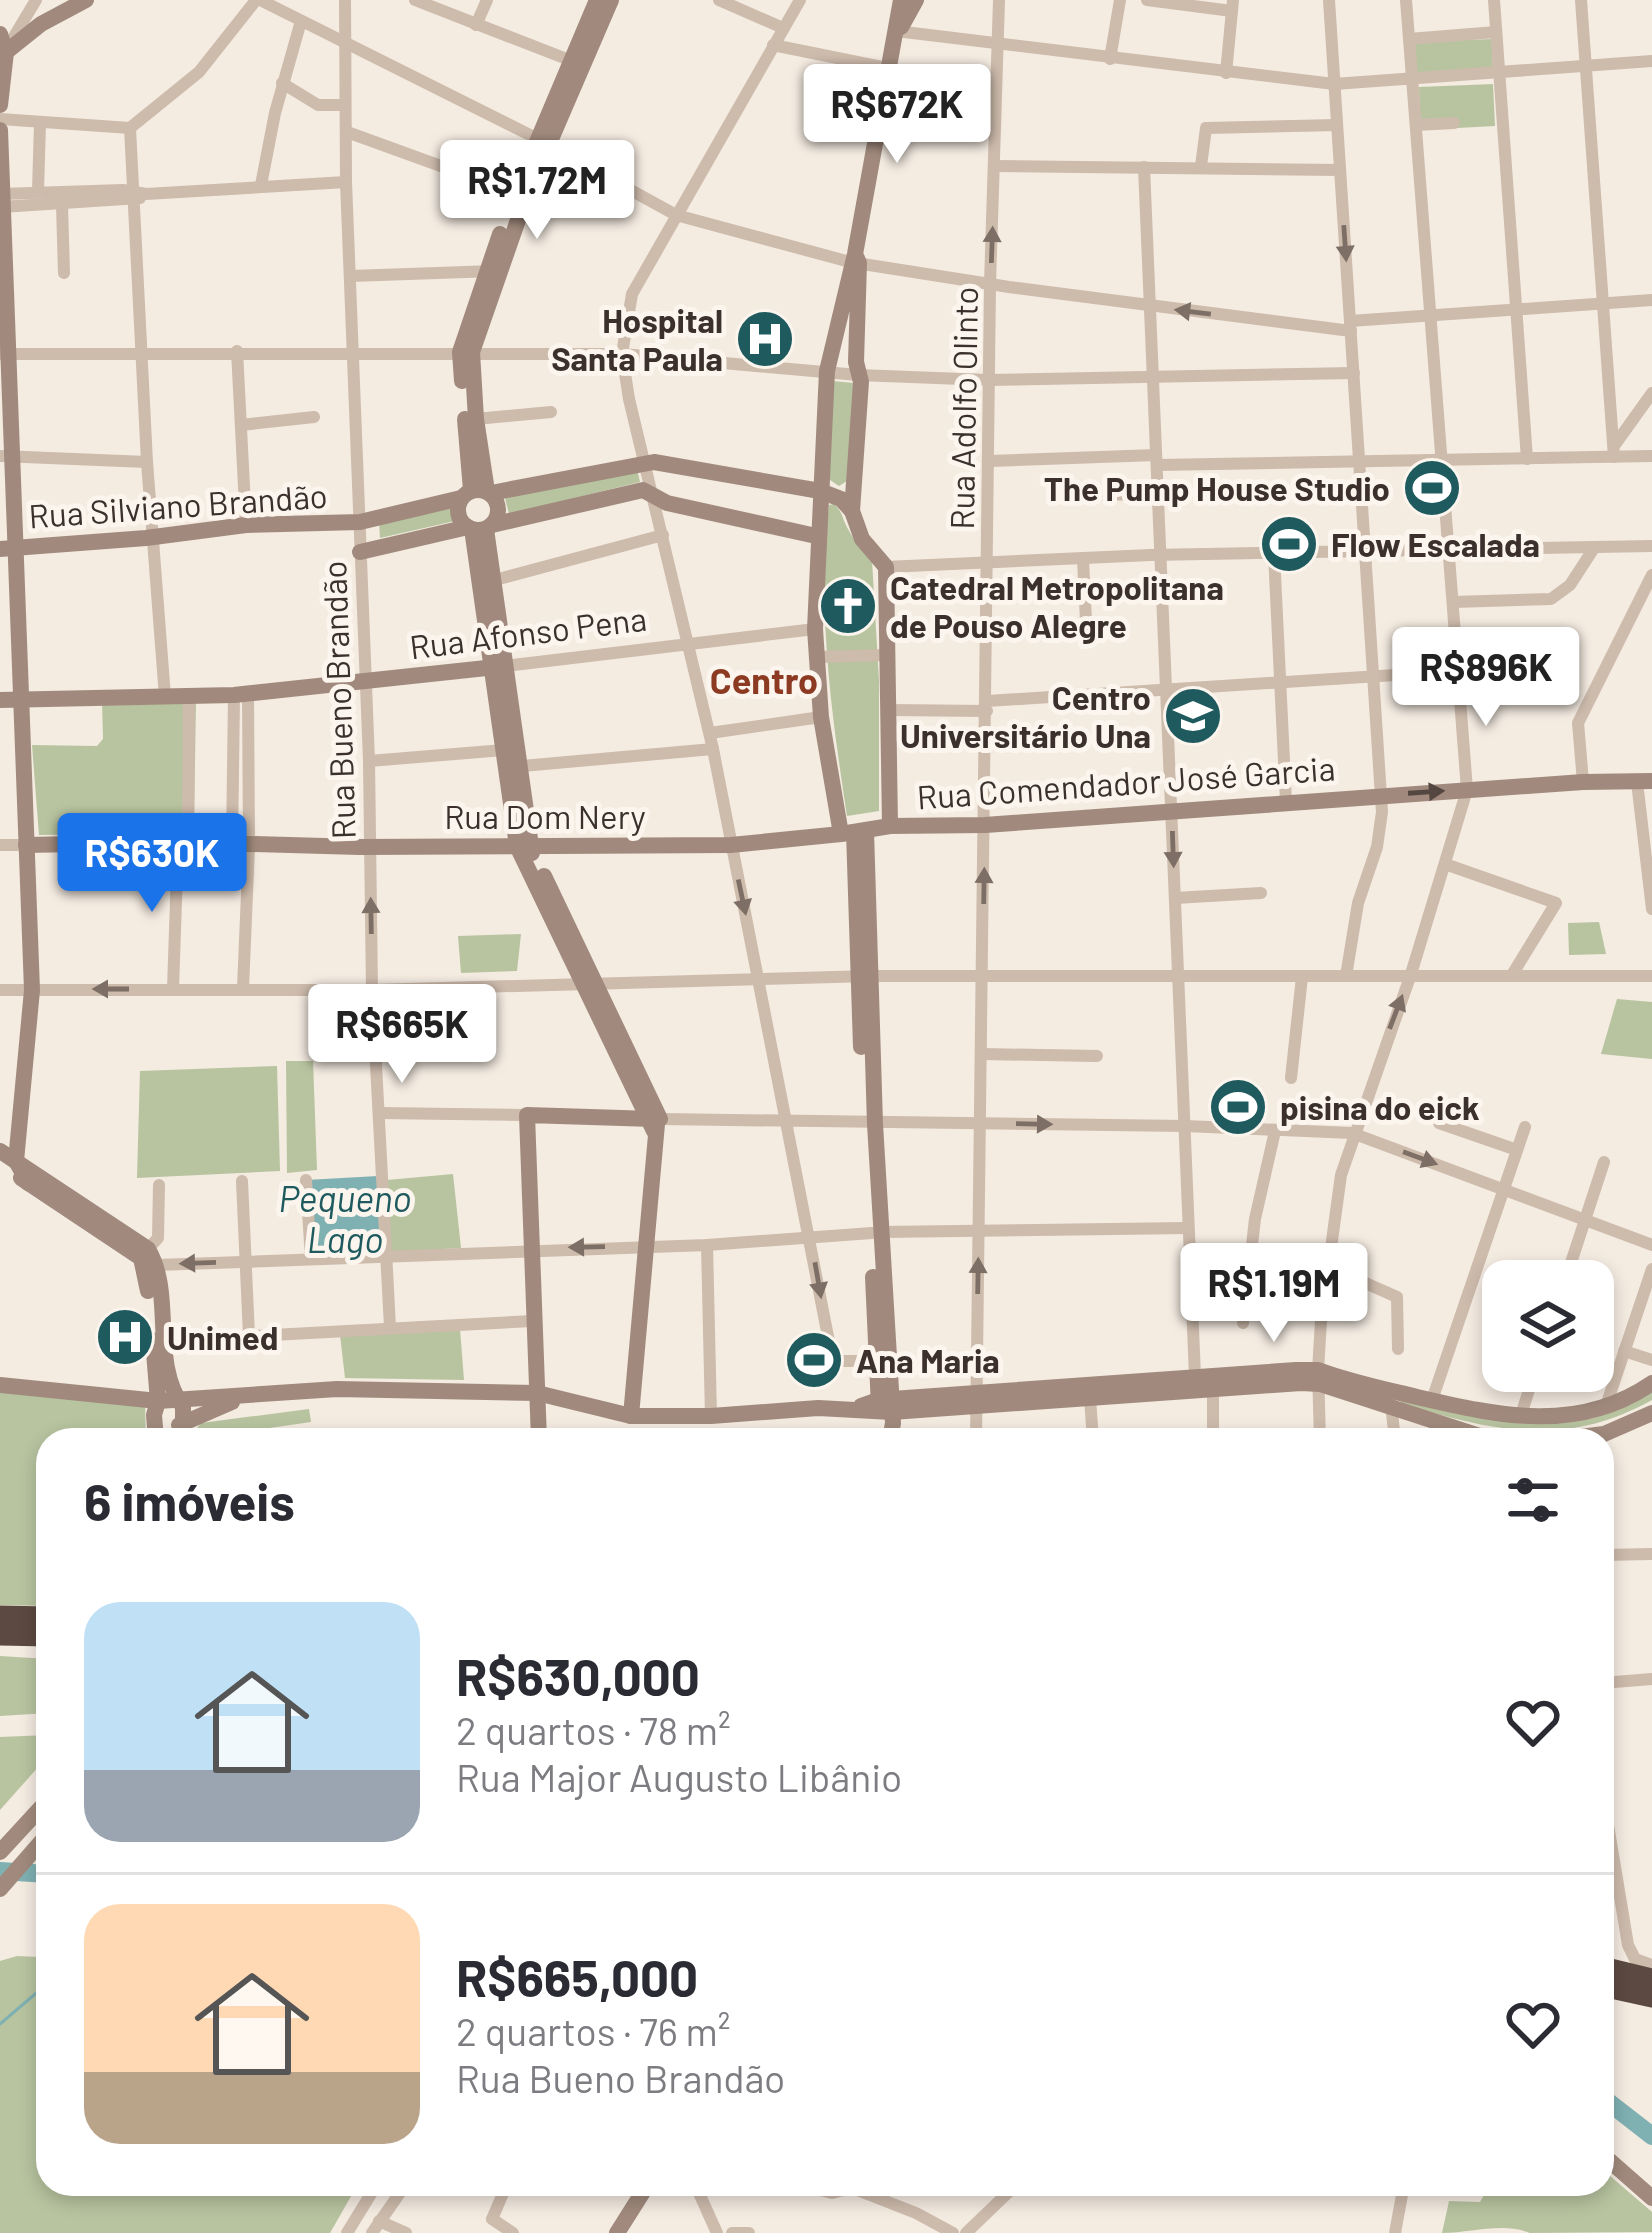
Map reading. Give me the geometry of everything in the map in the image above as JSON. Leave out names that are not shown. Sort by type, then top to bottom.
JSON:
[{"type":"highway","points":[[0,1616],[36,1617]]},
{"type":"highway","points":[[0,1635],[36,1636]]},
{"type":"highway","points":[[1614,1970],[1652,1978]]},
{"type":"highway","points":[[1614,1989],[1652,1997]]},
{"type":"street","points":[[0,105],[3,43],[36,0]]},
{"type":"street","points":[[3,43],[86,0]]},
{"type":"street","points":[[0,119],[130,128],[199,72],[258,0],[543,142],[676,215],[854,259],[1150,306],[1350,326],[1431,315],[1652,300]]},
{"type":"street","name":"Rua Bueno Brandão","points":[[345,0],[346,182],[369,761],[372,990],[390,1327]]},
{"type":"street","points":[[415,0],[577,63]]},
{"type":"street","points":[[476,25],[487,0]]},
{"type":"street","points":[[577,63],[596,0]]},
{"type":"street","points":[[479,528],[499,509],[477,493],[466,352],[521,195],[577,63],[611,0]]},
{"type":"street","points":[[719,0],[783,28]]},
{"type":"street","points":[[800,0],[632,294],[622,353],[710,733],[832,1357],[882,1361]]},
{"type":"street","points":[[888,1428],[854,832],[821,717],[814,629],[827,371],[849,305],[901,0]]},
{"type":"street","points":[[896,33],[916,0]]},
{"type":"street","name":"Rua Adolfo Olinto","points":[[976,1428],[989,380],[999,0]]},
{"type":"street","points":[[1110,59],[1120,0]]},
{"type":"street","points":[[1147,0],[1232,6],[1226,73]]},
{"type":"street","points":[[1329,0],[1382,828],[1358,903],[1346,976]]},
{"type":"street","points":[[1320,1428],[1328,1266],[1341,1174],[1411,974],[1467,790],[1406,0]]},
{"type":"street","points":[[1494,0],[1527,458]]},
{"type":"street","points":[[1581,0],[1614,452]]},
{"type":"street","points":[[261,185],[301,21]]},
{"type":"street","points":[[1409,39],[1496,32]]},
{"type":"street","points":[[896,33],[1334,84],[1652,61]]},
{"type":"street","points":[[773,45],[887,68]]},
{"type":"street","points":[[283,83],[318,105],[344,105]]},
{"type":"street","points":[[38,191],[40,123]]},
{"type":"street","points":[[1416,125],[1454,123]]},
{"type":"street","points":[[1201,166],[1206,128],[1337,125]]},
{"type":"street","points":[[130,128],[139,195],[147,462],[165,697]]},
{"type":"street","points":[[0,130],[6,548],[20,699],[32,990],[5,1159]]},
{"type":"street","points":[[346,132],[521,195]]},
{"type":"street","points":[[995,166],[1340,170]]},
{"type":"street","points":[[1144,167],[1195,1376]]},
{"type":"street","points":[[1,201],[62,206],[139,195],[346,182]]},
{"type":"street","points":[[1,201],[38,191],[139,195]]},
{"type":"street","points":[[62,206],[64,273]]},
{"type":"street","points":[[351,276],[492,270]]},
{"type":"street","points":[[849,305],[861,382],[852,511],[857,531],[886,568],[890,826]]},
{"type":"street","points":[[237,352],[246,525]]},
{"type":"street","points":[[466,352],[476,419],[477,493],[458,514],[479,528],[523,846],[654,1123],[631,1416]]},
{"type":"street","points":[[4,354],[622,353],[858,375],[989,380],[1354,373]]},
{"type":"street","points":[[1614,452],[1652,393]]},
{"type":"street","points":[[476,419],[550,412]]},
{"type":"street","points":[[241,424],[314,417]]},
{"type":"street","points":[[990,461],[1442,460],[1614,452],[1652,456]]},
{"type":"street","points":[[5,456],[147,462]]},
{"type":"street","points":[[644,463],[820,486],[852,484]]},
{"type":"street","name":"Rua Silviano Brandão","points":[[6,548],[246,525],[360,522],[477,493],[644,463]]},
{"type":"street","points":[[820,486],[852,511]]},
{"type":"street","points":[[361,552],[643,490],[668,503],[816,536]]},
{"type":"street","points":[[1087,496],[1158,494]]},
{"type":"street","points":[[488,582],[664,535]]},
{"type":"street","points":[[886,568],[1160,555],[1652,546]]},
{"type":"street","points":[[1453,602],[1551,599],[1570,585],[1594,548]]},
{"type":"street","points":[[1274,554],[1286,802]]},
{"type":"street","points":[[1083,560],[1087,641]]},
{"type":"street","points":[[1583,782],[1578,723],[1652,575]]},
{"type":"street","name":"Rua Afonso Pena","points":[[0,700],[241,694],[814,629]]},
{"type":"street","points":[[817,657],[886,656]]},
{"type":"street","points":[[889,710],[1458,671]]},
{"type":"street","points":[[241,694],[243,988]]},
{"type":"street","points":[[173,989],[189,696]]},
{"type":"street","points":[[710,733],[821,717]]},
{"type":"street","points":[[369,761],[510,761],[713,749]]},
{"type":"street","name":"Rua Comendador José Garcia","points":[[854,832],[1583,782],[1644,782]]},
{"type":"street","points":[[1644,782],[1652,909]]},
{"type":"street","name":"Rua Dom Nery","points":[[26,845],[730,845],[854,832]]},
{"type":"street","points":[[0,845],[26,845]]},
{"type":"street","points":[[1444,864],[1554,901],[1555,910],[1512,975]]},
{"type":"street","points":[[1174,898],[1261,893]]},
{"type":"street","points":[[0,990],[372,990],[864,976],[1652,976]]},
{"type":"street","points":[[1291,1078],[1302,977]]},
{"type":"street","points":[[982,1054],[1097,1056]]},
{"type":"street","points":[[379,1113],[654,1123],[788,1120],[1352,1133],[1652,1245]]},
{"type":"street","points":[[527,1115],[538,1428]]},
{"type":"street","points":[[1439,1123],[1517,1150]]},
{"type":"street","points":[[1432,1400],[1525,1127]]},
{"type":"street","points":[[1243,1323],[1255,1220],[1275,1131]]},
{"type":"street","points":[[5,1159],[28,1183],[141,1258],[166,1400]]},
{"type":"street","points":[[5,1159],[152,1257],[248,1262],[707,1245],[978,1228],[1188,1228]]},
{"type":"street","points":[[1572,1260],[1604,1162]]},
{"type":"street","points":[[306,1180],[311,1259]]},
{"type":"street","points":[[242,1181],[249,1336]]},
{"type":"street","points":[[157,1428],[166,1400],[152,1257],[158,1238],[159,1185]]},
{"type":"street","points":[[707,1245],[711,1416]]},
{"type":"street","points":[[1328,1266],[1400,1300],[1398,1349]]},
{"type":"street","points":[[1606,1406],[1652,1268]]},
{"type":"street","points":[[162,1341],[532,1321]]},
{"type":"street","points":[[1624,1351],[1652,1360]]},
{"type":"street","points":[[0,1385],[166,1400],[337,1389],[537,1393],[631,1416],[711,1416],[976,1399],[1195,1376],[1319,1377],[1457,1428]]},
{"type":"street","points":[[976,1399],[1090,1398],[1319,1377]]},
{"type":"street","points":[[1391,1400],[1432,1400],[1520,1418],[1574,1415],[1606,1406],[1652,1383]]},
{"type":"street","points":[[1213,1390],[1213,1428]]},
{"type":"street","points":[[1520,1418],[1528,1392]]},
{"type":"street","points":[[189,1428],[245,1397]]},
{"type":"street","points":[[1090,1398],[1092,1428]]},
{"type":"street","points":[[166,1400],[183,1407],[184,1428]]},
{"type":"street","points":[[1391,1400],[1394,1428]]},
{"type":"street","points":[[882,1428],[885,1406]]},
{"type":"street","points":[[1614,1430],[1652,1413]]},
{"type":"street","points":[[1614,1555],[1652,1554]]},
{"type":"street","points":[[1614,1682],[1652,1679]]},
{"type":"street","points":[[0,1852],[36,1813]]},
{"type":"street","points":[[0,1889],[36,1848]]},
{"type":"street","points":[[1614,1866],[1631,1954],[1652,1964]]},
{"type":"street","points":[[1614,2165],[1652,2198]]},
{"type":"street","points":[[347,2233],[370,2196]]},
{"type":"street","points":[[397,2196],[375,2227],[406,2233]]},
{"type":"street","points":[[502,2196],[492,2218],[513,2233]]},
{"type":"street","points":[[617,2233],[640,2196]]},
{"type":"street","points":[[700,2196],[717,2233]]},
{"type":"street","points":[[877,2196],[953,2233]]},
{"type":"street","points":[[966,2233],[1005,2196]]},
{"type":"street","points":[[1395,2233],[1401,2196]]},
{"type":"street","points":[[732,2233],[749,2233]]},
{"type":"green space","points":[[1492,39],[1493,71],[1415,75],[1413,42]]},
{"type":"green space","points":[[1493,84],[1495,126],[1457,128],[1420,119],[1419,87]]},
{"type":"green space","points":[[832,381],[854,383],[847,481],[839,486],[824,476]]},
{"type":"green space","points":[[637,469],[640,482],[509,514],[505,498]]},
{"type":"green space","points":[[834,504],[872,560],[879,681],[879,811],[847,816],[825,622],[826,544],[829,505]]},
{"type":"green space","points":[[452,508],[455,521],[380,538],[379,522]]},
{"type":"green space","points":[[102,701],[196,701],[194,825],[186,833],[39,835],[32,745],[97,746],[103,739]]},
{"type":"green space","points":[[1599,922],[1606,954],[1569,955],[1568,923]]},
{"type":"green space","points":[[521,934],[517,971],[461,973],[458,936]]},
{"type":"green space","points":[[1617,999],[1652,1002],[1652,1059],[1601,1054]]},
{"type":"green space","points":[[286,1061],[313,1061],[317,1170],[287,1173]]},
{"type":"green space","points":[[277,1066],[280,1171],[137,1178],[140,1071]]},
{"type":"green space","points":[[453,1174],[461,1248],[389,1252],[387,1180]]},
{"type":"green space","points":[[460,1329],[464,1380],[345,1378],[340,1335]]},
{"type":"green space","points":[[1652,1391],[1652,1400],[1620,1415],[1570,1428],[1497,1427],[1400,1403],[1513,1422]]},
{"type":"green space","points":[[0,1392],[145,1404],[146,1428],[36,1428],[36,1606],[0,1605]]},
{"type":"green space","points":[[309,1409],[311,1422],[270,1428],[197,1428],[201,1423]]},
{"type":"green space","points":[[0,1656],[36,1658],[36,1714],[0,1716]]},
{"type":"green space","points":[[36,1736],[36,1770],[0,1810],[0,1737]]},
{"type":"green space","points":[[36,1957],[36,2196],[351,2196],[330,2233],[0,2233],[0,1961]]},
{"type":"green space","points":[[1614,2179],[1652,2212],[1652,2232],[1530,2233],[1498,2228],[1442,2233],[1449,2201],[1480,2202],[1483,2196],[1614,2196]]},
{"type":"water","name":"Pequeno Lago","points":[[378,1176],[386,1255],[311,1259],[306,1180]]},
{"type":"waterway","points":[[0,1871],[36,1873]]},
{"type":"waterway","points":[[0,2024],[36,1993]]},
{"type":"waterway","points":[[1614,2106],[1652,2136]]},
{"type":"place","name":"Hospital Santa Paula","points":[[765,339]]},
{"type":"place","name":"The Pump House Studio","points":[[1432,488]]},
{"type":"place","name":"Flow Escalada","points":[[1289,544]]},
{"type":"place","name":"Catedral Metropolitana de Pouso Alegre","points":[[848,606]]},
{"type":"place","name":"Centro Universitário Una","points":[[1193,716]]},
{"type":"place","name":"pisina do eick","points":[[1238,1107]]},
{"type":"place","name":"Unimed","points":[[125,1337]]},
{"type":"place","name":"Ana Maria","points":[[814,1360]]},
{"type":"district","name":"Centro","points":[[764,679]]}]
